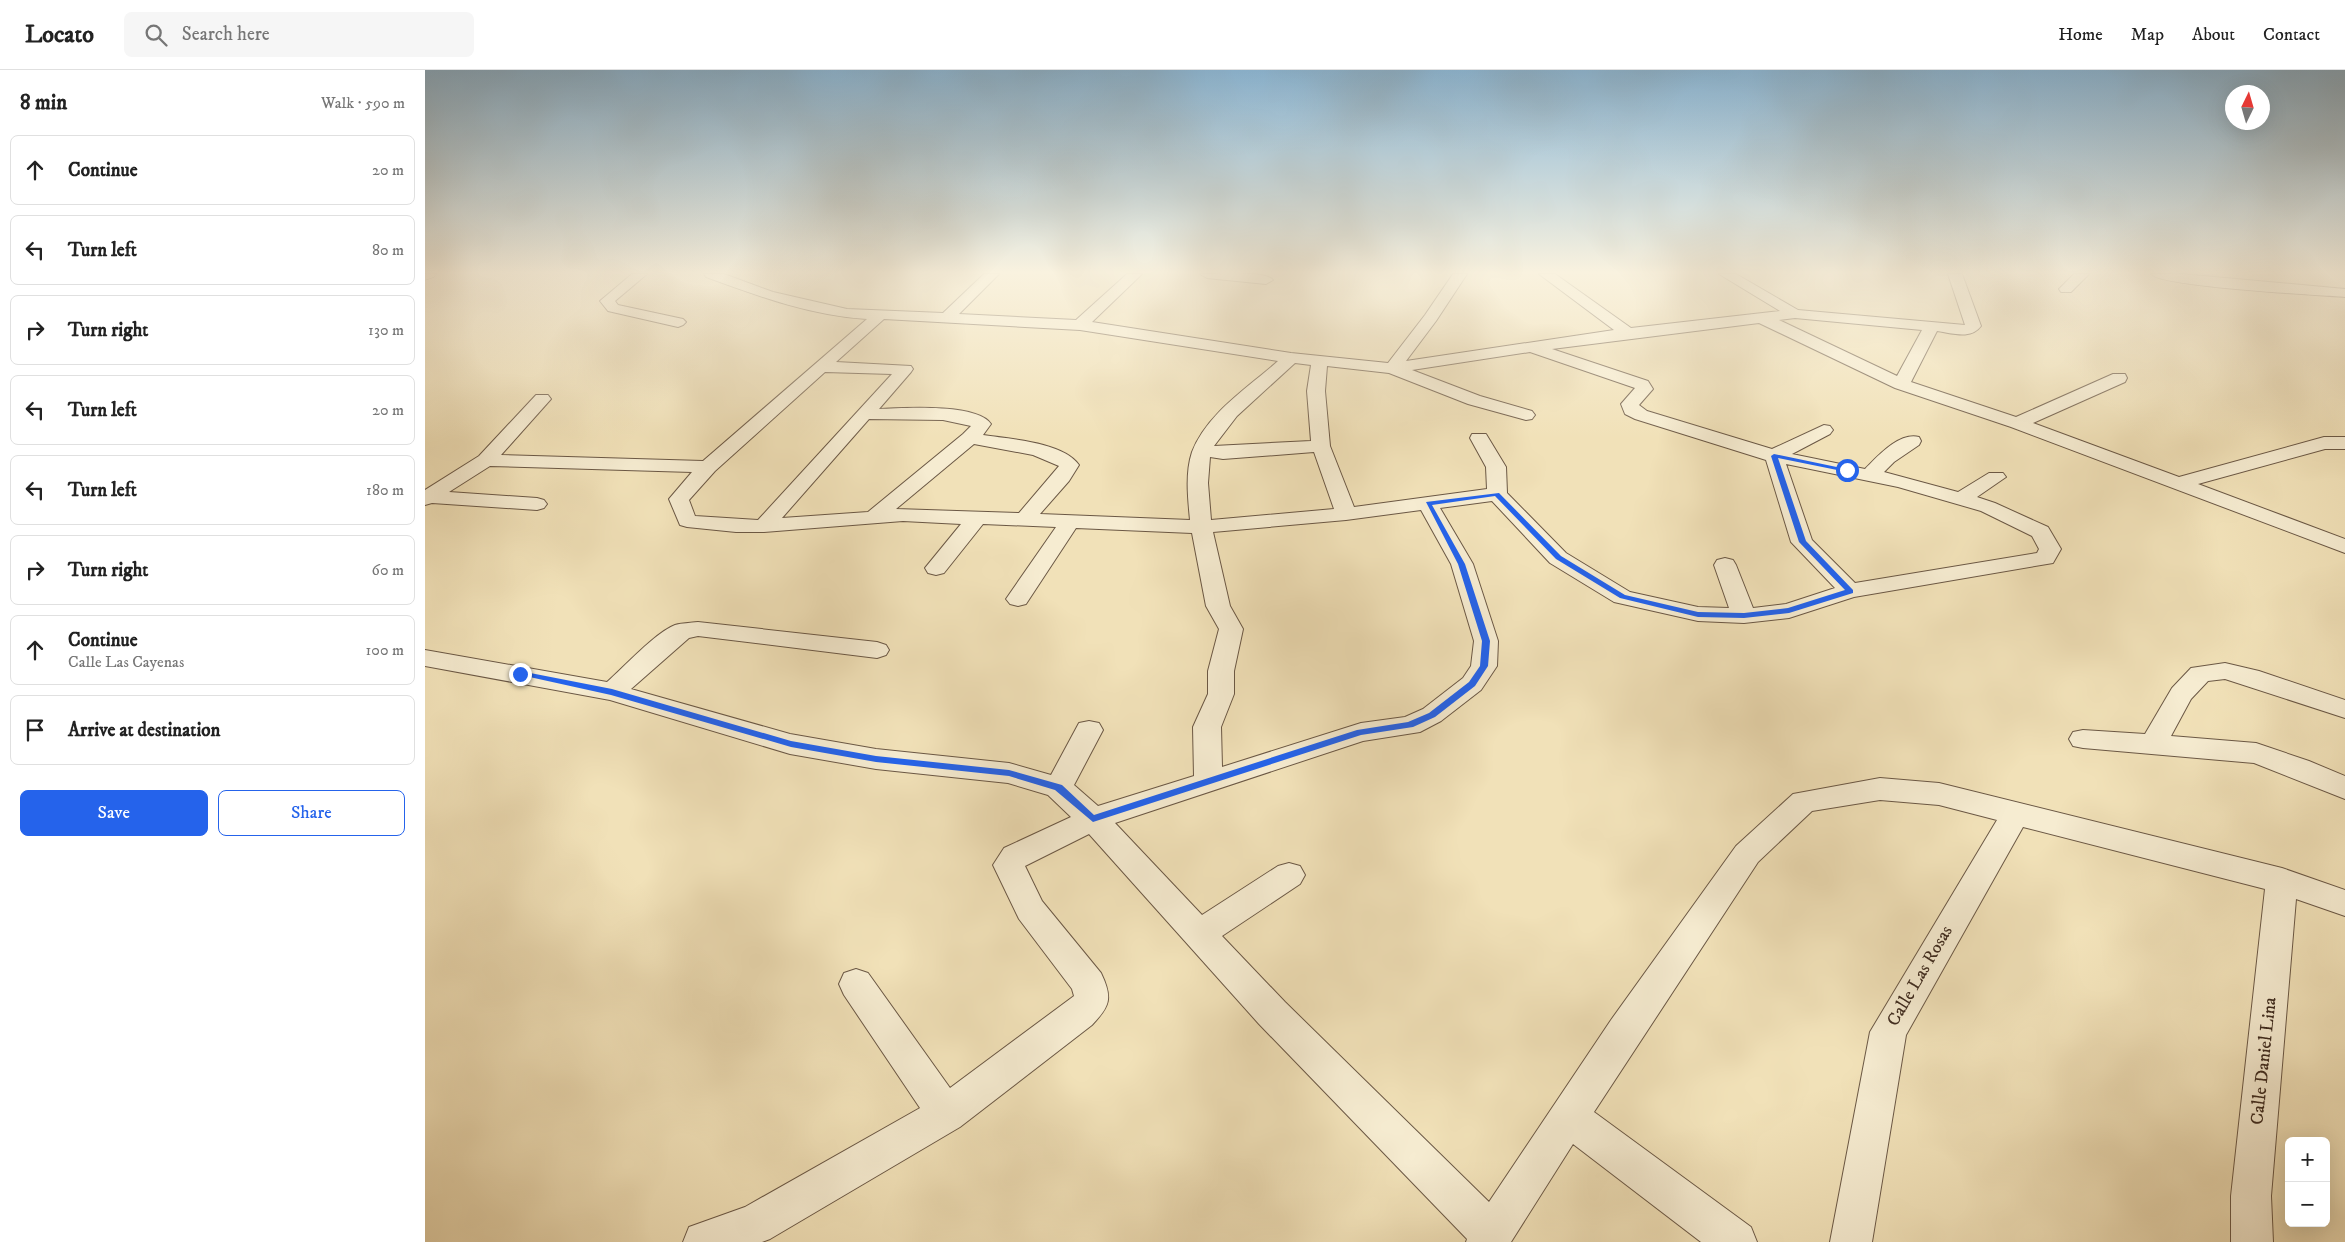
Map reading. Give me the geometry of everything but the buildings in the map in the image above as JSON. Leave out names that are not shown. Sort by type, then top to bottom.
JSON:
[{"type":"street","points":[[865,329],[708,467],[679,499],[687,521],[736,526],[764,526],[841,521],[875,516],[1201,527],[1346,514],[1497,494]]},
{"type":"street","points":[[1109,329],[1291,358],[1392,368],[1529,347],[1676,329]]},
{"type":"street","points":[[1392,368],[1423,329]]},
{"type":"street","points":[[1621,329],[1628,334]]},
{"type":"street","points":[[1784,329],[1901,384],[2017,423],[2345,546]]},
{"type":"street","points":[[1901,384],[1931,329]]},
{"type":"street","points":[[1957,329],[1970,329]]},
{"type":"street","points":[[1479,438],[1496,467],[1497,494],[1558,558],[1622,596],[1698,614],[1744,616],[1789,611],[1850,591],[2045,558],[2050,549],[2040,532],[1988,507],[1870,475],[1774,456],[1641,415],[1631,410],[1630,404],[1643,390],[1642,385],[1529,347]]},
{"type":"street","points":[[1208,782],[1207,727],[1221,694],[1221,671],[1231,629],[1218,606],[1201,527],[1198,464],[1203,451],[1225,419],[1291,358]]},
{"type":"street","points":[[1320,361],[1316,391],[1321,446],[1346,514]]},
{"type":"street","points":[[764,526],[905,369],[823,367]]},
{"type":"street","points":[[1392,368],[1474,400],[1526,415]]},
{"type":"street","points":[[2017,423],[2119,378]]},
{"type":"street","points":[[427,498],[486,460],[542,399]]},
{"type":"street","points":[[865,414],[954,415],[974,419],[982,424],[970,438],[875,516]]},
{"type":"street","points":[[1774,456],[1824,430]]},
{"type":"street","points":[[970,438],[1047,453],[1064,459],[1069,465],[1062,477],[1024,520]]},
{"type":"street","points":[[1870,475],[1887,458],[1912,441]]},
{"type":"street","points":[[2180,483],[2324,443],[2345,443]]},
{"type":"street","points":[[1203,451],[1223,453],[1321,446]]},
{"type":"street","points":[[1774,456],[1803,542],[1850,591]]},
{"type":"street","points":[[486,460],[708,467]]},
{"type":"street","points":[[1961,499],[1996,477]]},
{"type":"street","points":[[427,498],[537,504]]},
{"type":"street","points":[[705,1242],[755,1224],[945,1114],[1079,1014],[1092,1001],[1089,984],[1030,910],[1009,865],[1015,857],[1093,819],[1361,732],[1410,725],[1432,715],[1473,684],[1484,666],[1486,641],[1462,564],[1428,504]]},
{"type":"street","points":[[936,568],[977,518]]},
{"type":"street","points":[[1018,599],[1070,522]]},
{"type":"street","points":[[1725,565],[1744,616]]},
{"type":"street","points":[[612,692],[669,640],[682,631],[698,629],[877,650]]},
{"type":"street","points":[[425,658],[612,692],[791,744],[876,759],[1009,773],[1058,788],[1093,819],[1272,1013],[1489,1238],[1630,1024],[1747,854],[1803,802],[1880,789],[1939,794],[2282,881],[2345,903]]},
{"type":"street","points":[[2153,744],[2181,694],[2200,674],[2225,671],[2250,677],[2345,709]]},
{"type":"street","points":[[1058,788],[1089,730]]},
{"type":"street","points":[[2083,739],[2256,753],[2299,768],[2345,788]]},
{"type":"street","name":"Calle Las Rosas","points":[[1851,1242],[1888,1032],[2016,813]]},
{"type":"street","points":[[1199,934],[1289,875]]},
{"type":"street","name":"Calle Daniel Lina","points":[[2252,1242],[2251,1196],[2282,881]]},
{"type":"street","points":[[856,984],[945,1114]]},
{"type":"street","points":[[1569,1117],[1736,1242]]},
{"type":"route","points":[[520,674],[612,692],[791,744],[876,759],[1009,773],[1058,788],[1093,819],[1361,732],[1410,725],[1432,715],[1473,684],[1484,666],[1486,641],[1475,611],[1462,564],[1428,504],[1497,494],[1558,558],[1622,596],[1698,614],[1744,616],[1789,611],[1850,591],[1803,542],[1774,456],[1847,470]]}]
